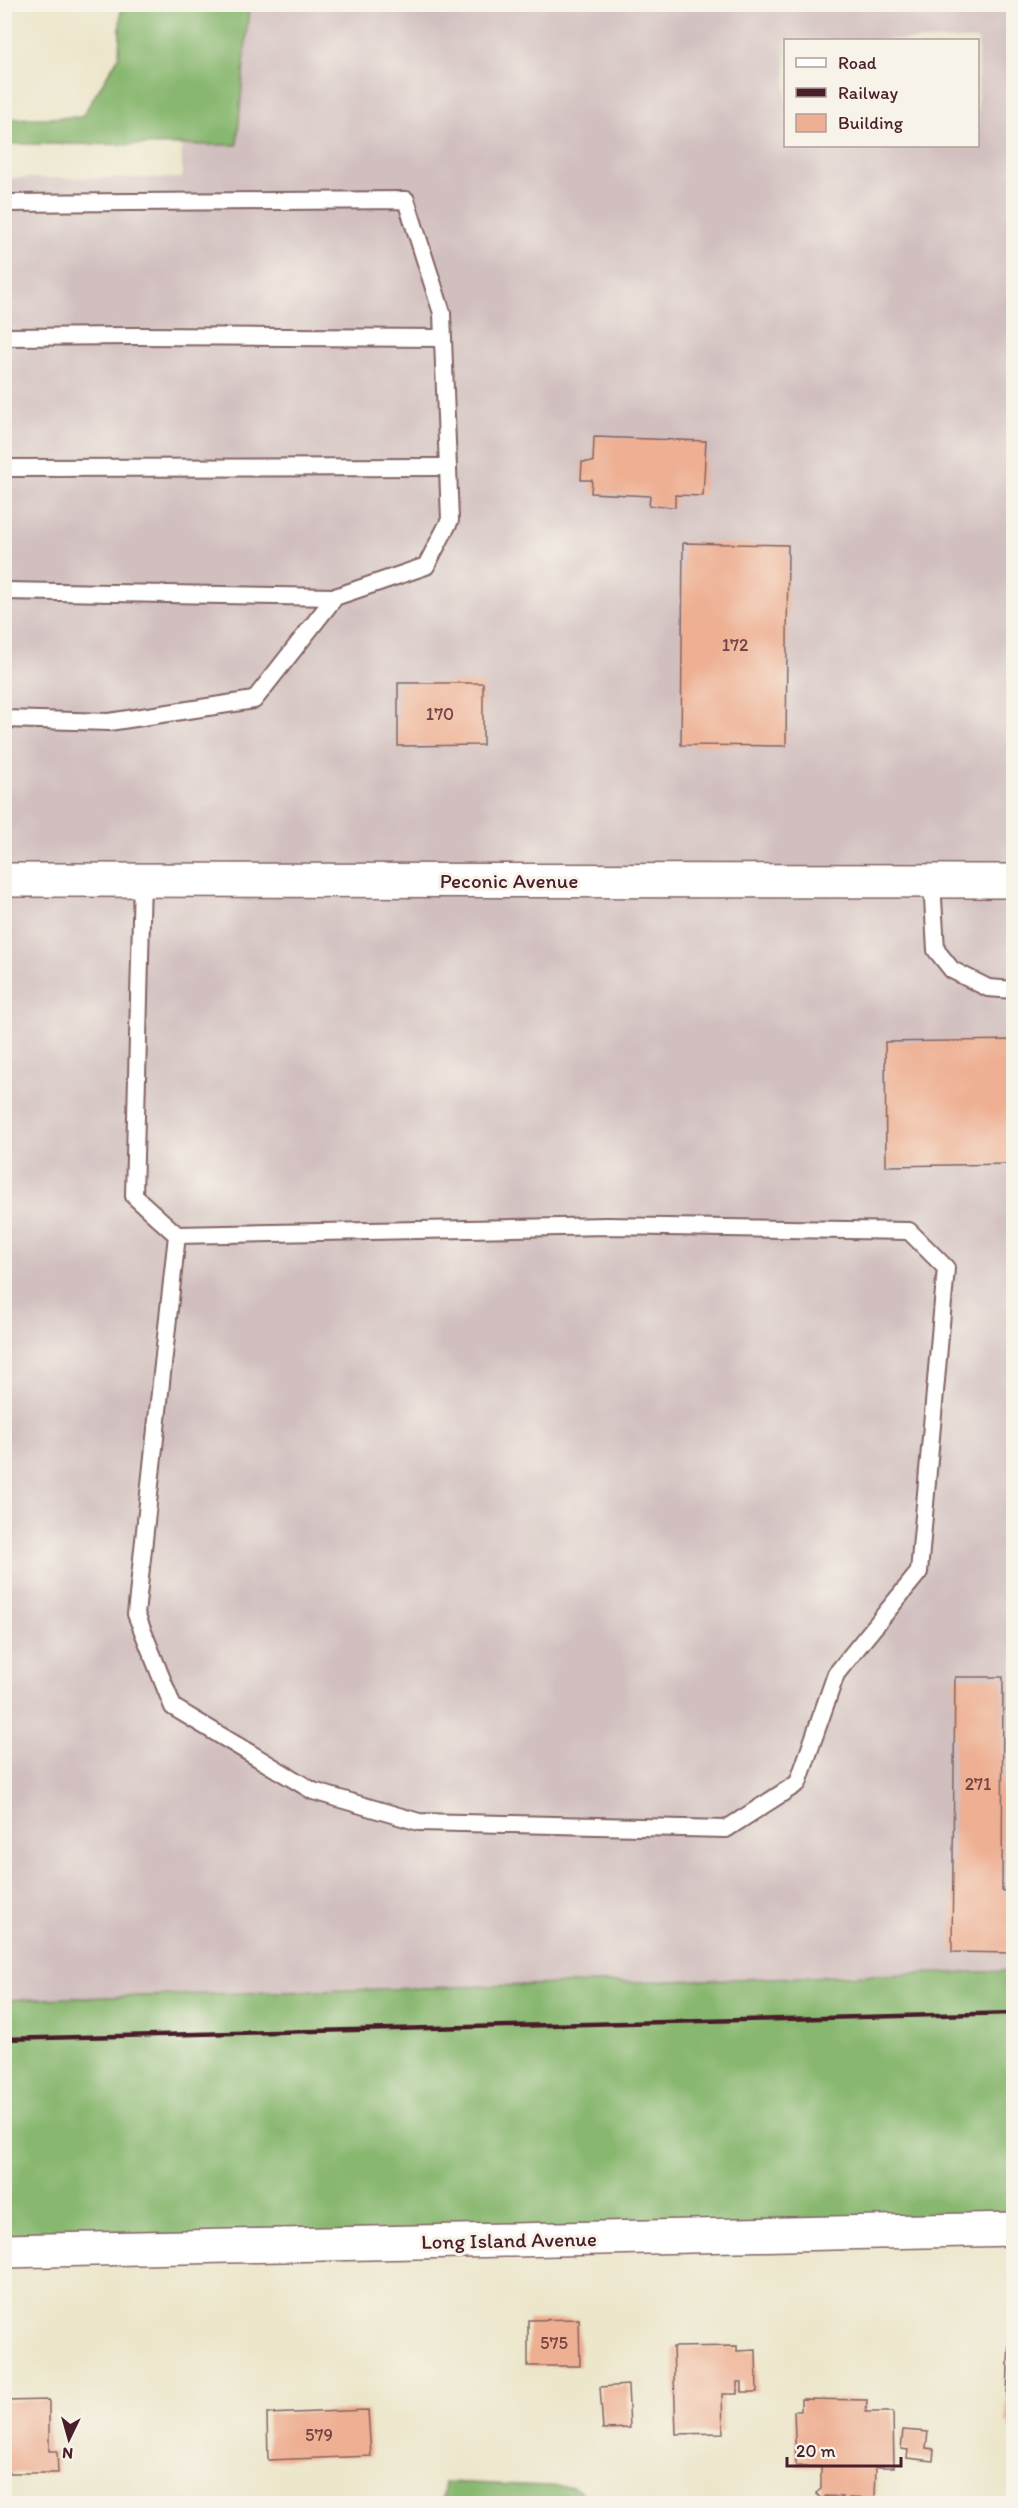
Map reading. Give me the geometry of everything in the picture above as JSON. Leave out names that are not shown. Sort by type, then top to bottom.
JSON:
[{"type":"street","name":"Peconic Avenue","points":[[4,880],[1014,881]]},
{"type":"street","name":"Long Island Avenue","points":[[4,2251],[1014,2229]]},
{"type":"lane","points":[[4,203],[406,200],[442,313],[450,520],[426,566],[335,597],[4,591]]},
{"type":"lane","points":[[4,337],[443,338]]},
{"type":"lane","points":[[4,468],[448,467]]},
{"type":"lane","points":[[4,719],[109,722],[254,700],[335,597]]},
{"type":"lane","points":[[142,880],[134,1196],[177,1235],[607,1226],[909,1230],[946,1268],[919,1572],[836,1674],[798,1783],[726,1830],[419,1822],[313,1791],[173,1707],[136,1614],[177,1235]]},
{"type":"lane","points":[[932,881],[936,950],[952,970],[988,988],[1014,990]]},
{"type":"shaded area","points":[[180,5],[1013,5],[1013,1971],[5,2000],[4,178],[182,178]]},
{"type":"green space","points":[[121,5],[249,5],[237,145],[5,144],[5,119],[82,117],[119,56]]},
{"type":"green space","points":[[1013,1971],[1013,2229],[5,2251],[4,2000]]},
{"type":"green space","points":[[445,2482],[573,2487],[598,2503],[442,2503]]},
{"type":"building","points":[[594,437],[706,441],[703,496],[675,495],[675,507],[649,506],[650,496],[591,493],[592,480],[581,480],[582,462],[593,462]]},
{"type":"building","points":[[683,543],[788,545],[786,746],[681,745]]},
{"type":"building","points":[[398,683],[483,683],[483,745],[398,746]]},
{"type":"building","points":[[1014,1040],[1014,1164],[886,1166],[885,1042]]},
{"type":"building","points":[[955,1677],[1003,1677],[1002,1891],[1014,1891],[1014,1953],[952,1952]]},
{"type":"building","points":[[579,2319],[580,2366],[528,2366],[528,2320]]},
{"type":"building","points":[[1009,2338],[1014,2339],[1014,2423],[1006,2423]]},
{"type":"building","points":[[737,2346],[737,2351],[756,2350],[757,2392],[742,2392],[742,2382],[737,2382],[737,2394],[722,2394],[723,2433],[676,2434],[673,2347]]},
{"type":"building","points":[[628,2385],[630,2428],[603,2429],[600,2387]]},
{"type":"building","points":[[801,2399],[867,2400],[866,2412],[893,2412],[894,2467],[876,2467],[875,2499],[849,2498],[849,2502],[842,2502],[842,2497],[826,2496],[822,2500],[816,2493],[821,2489],[821,2467],[796,2466],[794,2411],[801,2411]]},
{"type":"building","points":[[49,2400],[49,2451],[57,2451],[58,2473],[4,2473],[4,2401]]},
{"type":"building","points":[[368,2410],[371,2456],[268,2460],[267,2414]]},
{"type":"building","points":[[903,2430],[928,2432],[926,2448],[934,2449],[933,2461],[907,2458],[908,2450],[901,2449]]},
{"type":"railway","points":[[4,2039],[1014,2013]]}]
